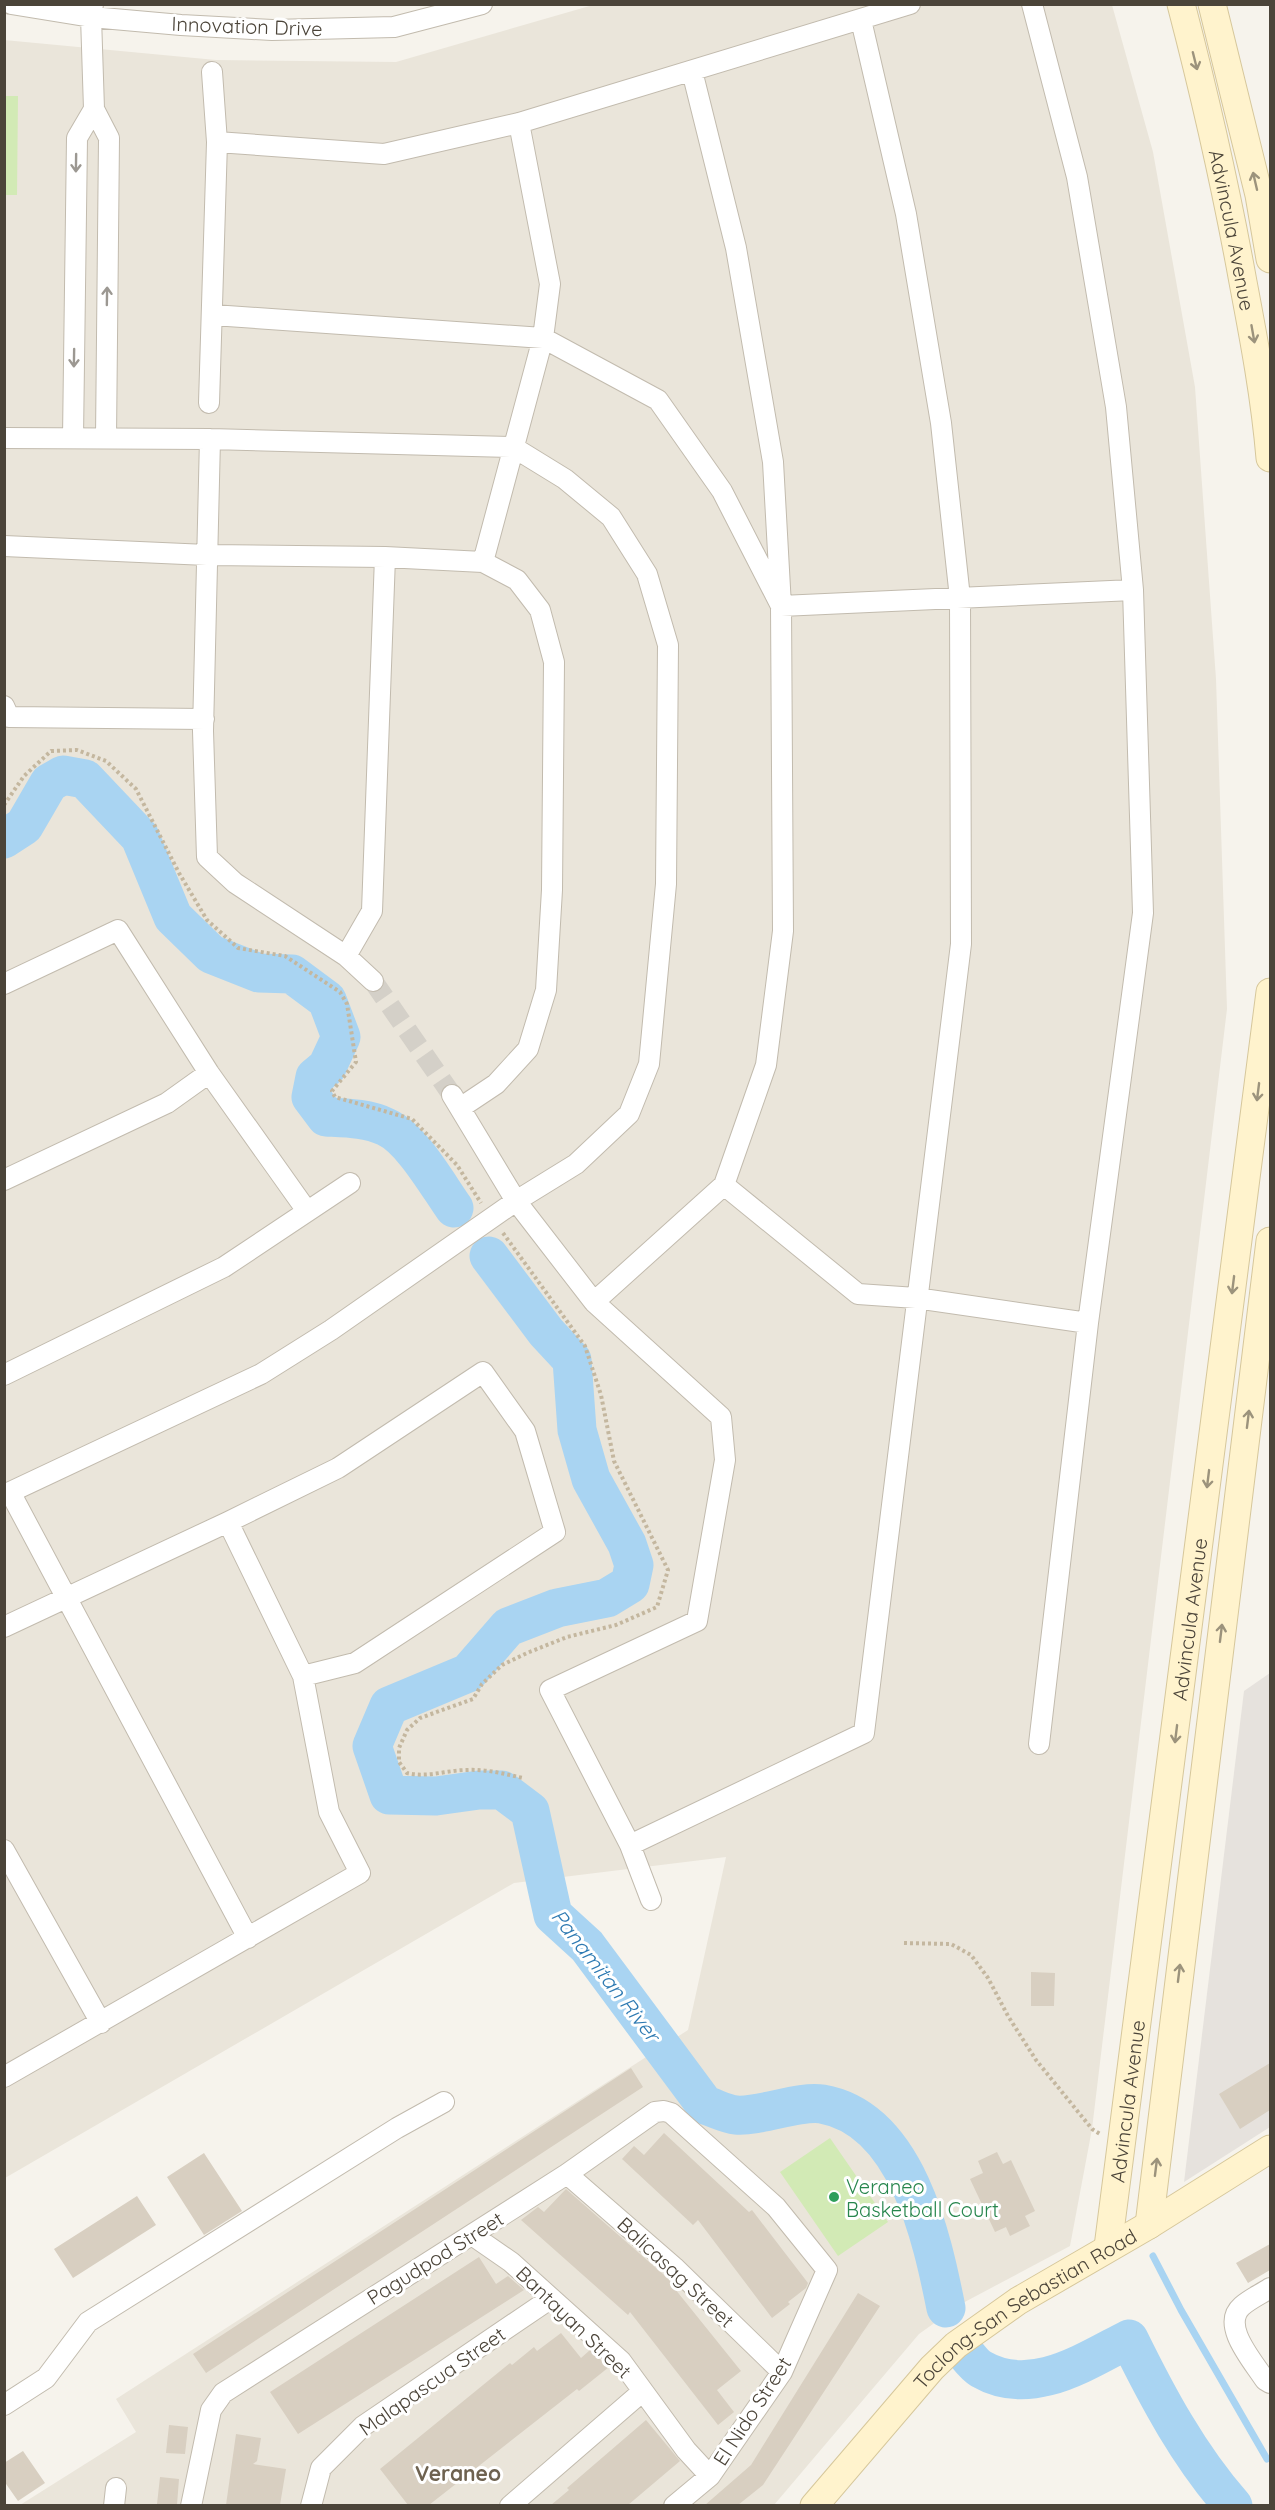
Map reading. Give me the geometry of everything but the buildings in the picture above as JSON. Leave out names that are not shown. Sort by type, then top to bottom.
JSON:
[{"type":"main road","name":"Advincula Avenue","points":[[1181,4],[1213,135],[1253,331],[1270,458]]},
{"type":"main road","name":"Advincula Avenue","points":[[1212,4],[1243,128],[1270,259]]},
{"type":"main road","points":[[1213,135],[1243,128]]},
{"type":"main road","name":"Advincula Avenue","points":[[1108,2247],[1270,992]]},
{"type":"main road","name":"Advincula Avenue","points":[[1149,2225],[1270,1241]]},
{"type":"main road","points":[[1185,1664],[1216,1668]]},
{"type":"main road","name":"Toclong-San Sebastian Road","points":[[814,2505],[932,2368],[956,2345],[993,2317],[1108,2247],[1149,2225],[1270,2149]]},
{"type":"street","name":"Innovation Drive","points":[[11,4],[92,11],[181,25],[272,30],[394,27],[482,4]]},
{"type":"street","points":[[217,142],[384,154],[519,123],[910,4]]},
{"type":"street","points":[[1032,4],[1077,177],[1116,407],[1132,590],[1143,912],[1088,1323],[1040,1744]]},
{"type":"street","points":[[92,11],[94,109],[109,138],[106,438]]},
{"type":"street","points":[[630,1845],[864,1733],[961,944],[960,598],[941,423],[906,214],[861,20]]},
{"type":"street","points":[[594,1302],[724,1185],[766,1065],[783,931],[781,606],[773,462],[736,248],[692,71]]},
{"type":"street","points":[[209,403],[217,142],[212,72]]},
{"type":"street","points":[[73,438],[77,138],[94,109]]},
{"type":"street","points":[[483,562],[543,338],[550,284],[519,123]]},
{"type":"street","points":[[213,315],[543,338],[658,400],[722,491],[781,606]]},
{"type":"street","points":[[4,438],[210,439],[513,447],[565,479],[611,517],[647,574],[668,645],[666,884],[649,1064],[629,1114],[576,1164],[516,1201],[331,1330],[261,1374],[8,1494],[248,1938]]},
{"type":"street","points":[[210,439],[204,719],[207,857],[235,883],[346,956],[372,981]]},
{"type":"street","points":[[4,546],[207,555],[385,557],[483,562],[517,580],[540,610],[554,662],[552,890],[546,990],[528,1049],[496,1084],[456,1101],[516,1201],[594,1302],[721,1417],[725,1460],[696,1621],[550,1690],[630,1845],[651,1900]]},
{"type":"street","points":[[346,956],[372,911],[385,557]]},
{"type":"street","points":[[781,606],[1132,590]]},
{"type":"street","points":[[4,706],[9,717],[204,719]]},
{"type":"street","points":[[4,984],[118,930],[209,1073],[307,1211]]},
{"type":"street","points":[[4,1180],[167,1103],[209,1073]]},
{"type":"street","points":[[4,1375],[224,1267],[350,1183]]},
{"type":"street","points":[[724,1185],[858,1294],[916,1298],[1088,1323]]},
{"type":"street","points":[[4,1627],[338,1468],[483,1372],[525,1431],[555,1532],[355,1663],[303,1676]]},
{"type":"street","points":[[4,2077],[360,1873],[329,1812],[303,1676],[228,1522]]},
{"type":"street","points":[[4,1850],[101,2023]]},
{"type":"street","points":[[4,2406],[46,2378],[88,2322],[397,2128],[444,2102]]},
{"type":"street","name":"Pagudpod Street","points":[[191,2505],[211,2410],[223,2393],[567,2174],[655,2112],[671,2113],[776,2207],[827,2270]]},
{"type":"street","name":"Balicasag Street","points":[[567,2174],[674,2268],[782,2372]]},
{"type":"street","name":"Bantayan Street","points":[[472,2235],[511,2262],[621,2361],[686,2450],[710,2476]]},
{"type":"street","name":"El Nido Street","points":[[674,2505],[710,2476],[782,2372],[827,2270]]},
{"type":"street","points":[[1270,2288],[1242,2306],[1233,2317],[1233,2330],[1265,2380],[1270,2383]]},
{"type":"street","name":"Malapascua Street","points":[[311,2505],[321,2468],[363,2426],[550,2298]]},
{"type":"street","points":[[510,2505],[643,2391]]},
{"type":"path","points":[[904,1943],[951,1944],[971,1955],[988,1978],[1008,2016],[1036,2060],[1092,2129],[1121,2152]]},
{"type":"shaded area","points":[[593,5],[1112,5],[1153,152],[1195,387],[1216,679],[1227,1009],[1092,2129],[1070,2246],[961,2304],[919,2334],[774,2505],[20,2505],[136,2432],[116,2399],[688,2030],[726,1857],[514,1883],[5,2178],[4,40],[216,60],[396,62]]},
{"type":"shaded area","points":[[1270,1673],[1270,2127],[1184,2182],[1244,1691]]},
{"type":"green space","points":[[5,96],[18,96],[17,195],[5,195]]},
{"type":"green space","name":"Veraneo Basketball Court","points":[[830,2138],[888,2222],[838,2256],[780,2172]]},
{"type":"waterway","name":"Panamitan River","points":[[4,839],[24,826],[49,783],[63,775],[85,779],[140,837],[173,917],[211,954],[259,973],[292,974],[327,1000],[341,1037],[327,1067],[315,1077],[311,1097],[326,1117],[371,1122],[396,1133],[423,1163],[454,1208]]},
{"type":"waterway","name":"Panamitan River","points":[[489,1256],[546,1332],[572,1360],[577,1430],[591,1479],[627,1544],[634,1565],[630,1584],[607,1598],[557,1608],[508,1627],[468,1673],[389,1706],[372,1746],[389,1795],[436,1796],[479,1790],[502,1790],[530,1811],[553,1915],[587,1946],[705,2105],[732,2114],[746,2115],[803,2104],[822,2104],[851,2114],[875,2132],[895,2157],[911,2185],[933,2249],[946,2308]]},
{"type":"waterway","points":[[1153,2256],[1181,2310],[1267,2459]]},
{"type":"waterway","name":"Panamitan River","points":[[962,2349],[981,2369],[1000,2377],[1019,2380],[1057,2374],[1129,2339],[1188,2447],[1233,2506]]},
{"type":"tunnel","points":[[373,981],[452,1095]]},
{"type":"place","name":"Veraneo Basketball Court","points":[[834,2197]]},
{"type":"district","name":"Veraneo","points":[[458,2473]]}]
